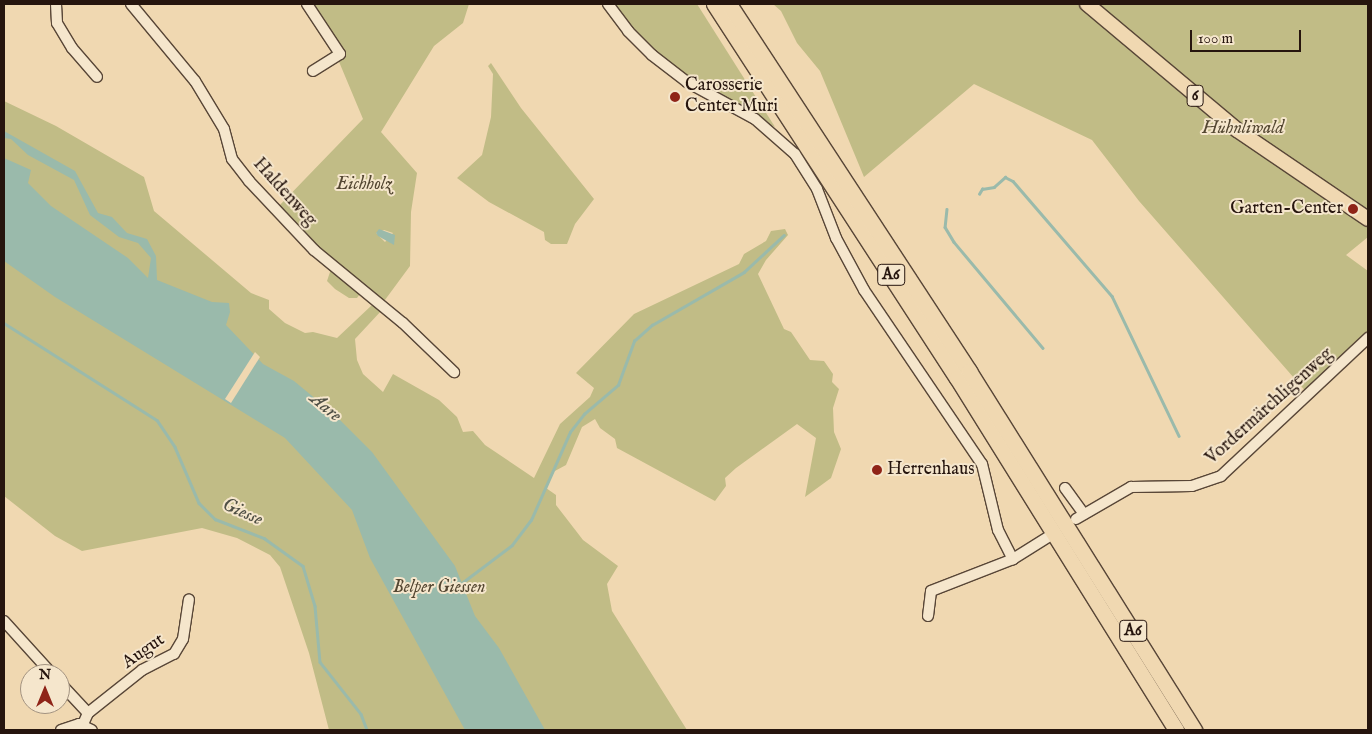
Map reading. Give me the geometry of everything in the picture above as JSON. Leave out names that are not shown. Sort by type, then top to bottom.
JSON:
[{"type":"highway","name":"A6","points":[[714,4],[996,439],[1176,730]]},
{"type":"highway","name":"A6","points":[[729,4],[978,386],[1194,730]]},
{"type":"highway","points":[[738,4],[747,30]]},
{"type":"main road","name":"6","points":[[1087,4],[1238,130],[1368,219]]},
{"type":"street","points":[[56,4],[57,23],[72,48],[98,77]]},
{"type":"street","name":"Haldenweg","points":[[131,4],[195,81],[224,129],[232,159],[249,181],[314,250],[403,323],[454,372]]},
{"type":"street","points":[[307,4],[340,54],[312,71]]},
{"type":"street","points":[[608,4],[628,31],[652,55],[687,82],[769,130],[791,149],[805,168],[860,283],[982,464],[998,530],[1013,559]]},
{"type":"street","name":"Vordermärchligenweg","points":[[1065,488],[1080,517],[1131,487],[1192,486],[1221,476],[1368,338]]},
{"type":"street","points":[[928,616],[931,591],[1013,559],[1048,537]]},
{"type":"street","name":"Augut","points":[[88,713],[142,670],[174,654],[183,640],[190,599]]},
{"type":"street","points":[[4,621],[43,664]]},
{"type":"street","points":[[62,730],[83,724],[88,713],[70,694]]},
{"type":"street","points":[[83,724],[92,730]]},
{"type":"green space","name":"Eichholz","points":[[305,4],[469,4],[463,23],[434,46],[381,132],[417,173],[411,212],[410,266],[382,304],[362,291],[357,298],[349,298],[335,289],[327,281],[331,269],[277,208],[363,119],[332,45]],"holes":[[[384,230],[393,233],[385,242],[376,233]]]},
{"type":"green space","points":[[612,4],[697,4],[775,127],[696,84],[652,51],[626,26]]},
{"type":"green space","name":"Hühnliwald","points":[[773,4],[1368,4],[1368,237],[1346,255],[1368,271],[1368,335],[1308,394],[1139,201],[1092,140],[974,84],[864,177],[820,71],[797,43],[781,11]]},
{"type":"green space","points":[[491,63],[521,108],[594,199],[575,224],[567,244],[551,244],[545,240],[544,232],[489,202],[457,178],[482,155],[491,117],[493,74],[488,66]]},
{"type":"green space","name":"Belper Giessen","points":[[4,101],[56,126],[144,177],[154,211],[251,293],[269,300],[269,309],[285,323],[305,333],[313,332],[337,338],[372,305],[377,305],[382,310],[355,339],[357,360],[363,374],[383,392],[393,374],[439,400],[457,417],[463,432],[473,431],[485,445],[534,478],[560,424],[590,397],[594,388],[576,373],[634,314],[739,264],[744,254],[766,241],[771,231],[785,229],[788,235],[766,260],[758,274],[784,329],[791,332],[810,360],[824,361],[833,374],[832,382],[839,389],[833,408],[834,432],[841,449],[831,478],[805,497],[816,438],[797,424],[725,478],[726,486],[715,501],[617,448],[615,439],[600,428],[595,419],[582,427],[566,465],[553,472],[546,488],[556,495],[556,505],[583,540],[618,566],[607,584],[612,611],[687,730],[329,730],[309,653],[280,567],[270,555],[237,538],[202,528],[82,551],[55,536],[4,496]]},
{"type":"water","name":"Aare","points":[[4,131],[75,171],[98,213],[112,217],[127,233],[147,239],[156,256],[157,280],[212,302],[229,303],[230,312],[226,325],[263,364],[294,381],[334,414],[372,452],[455,566],[475,616],[499,648],[545,730],[465,730],[370,558],[352,510],[285,438],[55,297],[4,261],[4,158],[31,170],[28,183],[51,206],[128,258],[148,278],[151,258],[138,243],[119,237],[90,215],[74,180],[28,155],[11,139],[4,138]]},
{"type":"water","points":[[379,229],[395,235],[394,245],[378,236],[376,233]]},
{"type":"pier","points":[[255,352],[260,357],[231,403],[225,399]]},
{"type":"waterway","points":[[979,194],[982,189],[994,187],[1005,177],[1013,181],[1112,296],[1179,436]]},
{"type":"waterway","points":[[947,209],[945,227],[954,242],[1043,348]]},
{"type":"waterway","points":[[459,585],[512,545],[531,520],[570,432],[584,414],[618,385],[634,341],[652,325],[744,272],[784,235]]},
{"type":"waterway","name":"Giesse","points":[[4,323],[157,420],[175,447],[199,503],[215,519],[264,538],[303,566],[315,606],[320,662],[361,714],[367,730]]},
{"type":"place","name":"Carosserie Center Muri","points":[[675,97]]},
{"type":"place","name":"Garten-Center","points":[[1353,209]]},
{"type":"place","name":"Herrenhaus","points":[[877,470]]}]
